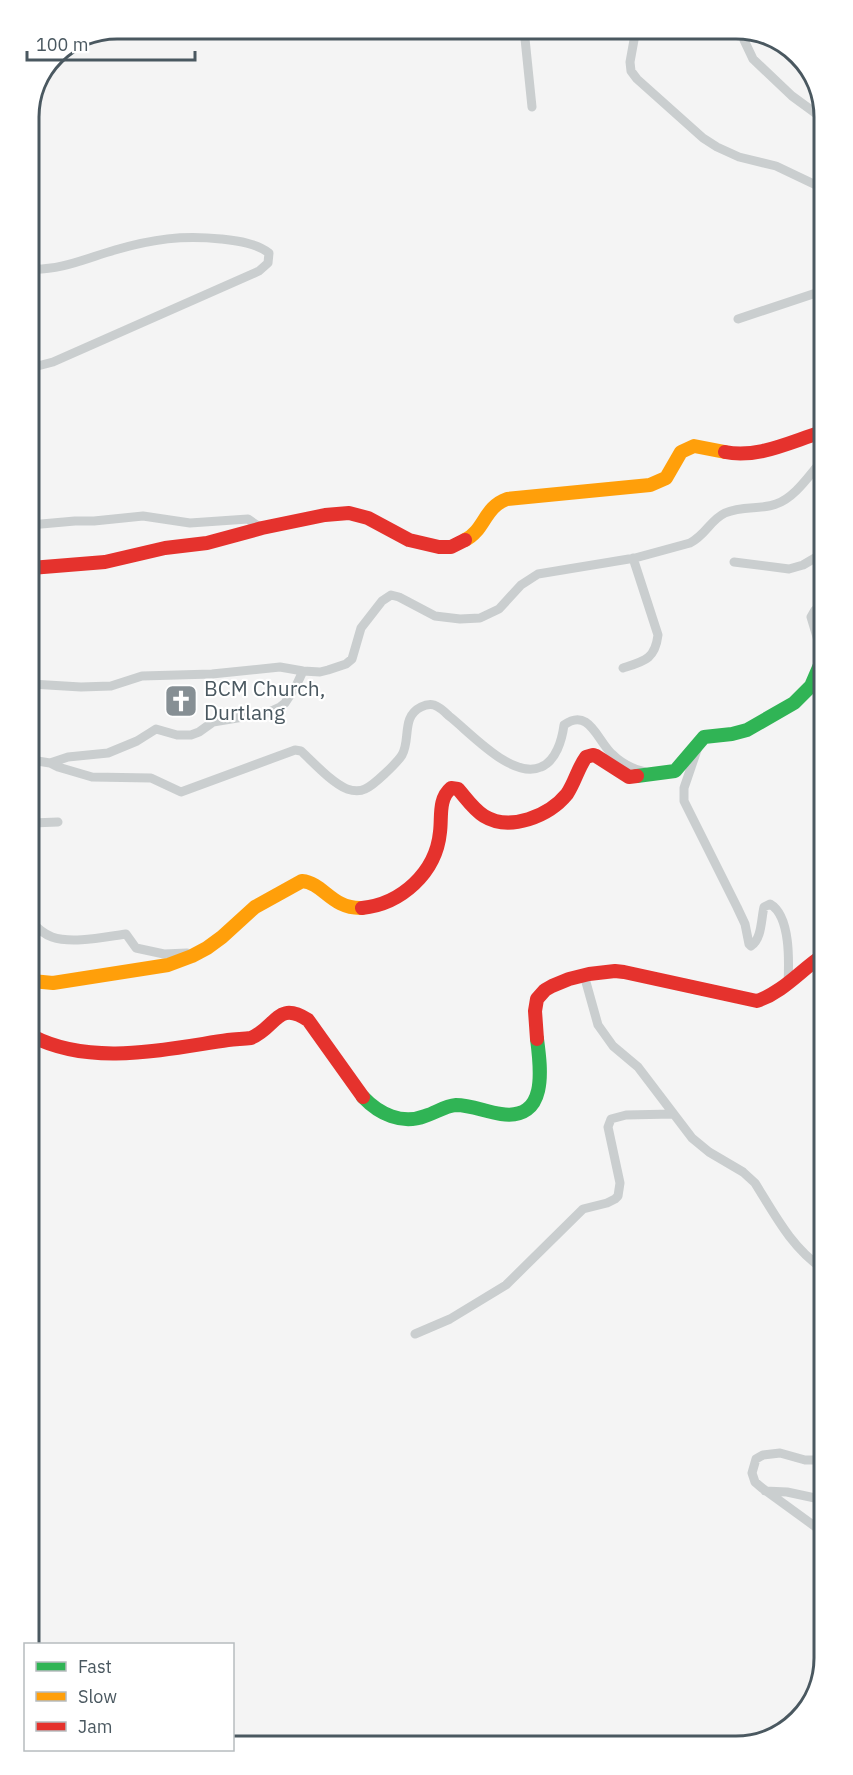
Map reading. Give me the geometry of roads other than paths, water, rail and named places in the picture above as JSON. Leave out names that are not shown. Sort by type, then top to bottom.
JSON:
[{"type":"main road","points":[[39,567],[105,562],[165,548],[207,543],[262,528],[325,515],[349,513],[368,518],[409,540],[439,548],[451,547],[471,537],[491,508],[507,499],[650,485],[666,478],[681,452],[694,446],[732,454],[747,453],[766,450],[814,435]]},
{"type":"main road","points":[[39,982],[53,983],[168,965],[207,948],[255,907],[302,881],[313,883],[333,901],[344,906],[359,909],[374,907],[411,888],[423,874],[436,853],[440,837],[443,796],[451,788],[458,789],[482,815],[495,820],[534,818],[553,807],[572,785],[583,760],[589,755],[596,756],[629,777],[675,771],[700,739],[747,730],[794,703],[811,686],[814,679]]},
{"type":"main road","points":[[39,1039],[56,1047],[92,1051],[126,1053],[180,1049],[254,1037],[285,1011],[291,1011],[308,1020],[349,1081],[371,1106],[384,1114],[397,1118],[415,1119],[456,1106],[515,1114],[524,1113],[530,1108],[540,1091],[541,1069],[535,1019],[538,998],[545,990],[584,975],[618,971],[757,1001],[770,998],[814,961]]},
{"type":"street","points":[[525,39],[532,107]]},
{"type":"street","points":[[634,39],[630,56],[631,71],[703,138],[739,157],[776,166],[814,184]]},
{"type":"street","points":[[744,39],[753,59],[792,96],[814,112]]},
{"type":"street","points":[[39,269],[59,267],[162,238],[196,237],[228,240],[262,247],[269,253],[267,262],[259,271],[53,362],[39,366]]},
{"type":"street","points":[[738,319],[814,294]]},
{"type":"street","points":[[39,684],[111,686],[142,676],[212,675],[280,667],[320,672],[337,668],[352,659],[361,628],[382,601],[390,595],[399,597],[435,616],[460,619],[480,618],[499,609],[521,585],[538,574],[633,558],[690,543],[705,533],[715,519],[729,512],[775,505],[798,488],[814,469]]},
{"type":"street","points":[[39,524],[143,516],[190,524],[248,519],[262,528]]},
{"type":"street","points":[[623,668],[637,664],[653,654],[657,647],[658,635],[633,558]]},
{"type":"street","points":[[734,562],[789,569],[814,559]]},
{"type":"street","points":[[50,763],[68,757],[108,753],[137,741],[156,729],[177,735],[191,735],[213,722],[267,713],[285,703],[303,671]]},
{"type":"street","points":[[39,761],[93,777],[151,778],[181,792],[295,750],[301,751],[346,789],[361,790],[369,787],[400,758],[404,750],[410,716],[421,707],[432,704],[439,707],[500,758],[523,768],[537,769],[548,763],[562,739],[564,725],[570,720],[582,719],[589,724],[611,754],[632,768],[653,775]]},
{"type":"street","points":[[700,739],[684,789],[684,801],[745,924],[751,946],[755,943],[760,930],[764,907],[770,904],[777,910],[787,935],[788,984]]},
{"type":"street","points":[[39,823],[58,822]]},
{"type":"street","points":[[39,930],[52,937],[72,939],[126,934],[136,948],[164,954],[207,948]]},
{"type":"street","points":[[584,975],[598,1025],[604,1036],[613,1047],[638,1067],[698,1144],[755,1183],[786,1233],[802,1252],[814,1262]]},
{"type":"street","points":[[415,1334],[450,1319],[506,1285],[583,1209],[607,1203],[618,1196],[620,1183],[608,1127],[611,1119],[626,1115],[673,1114]]},
{"type":"street","points":[[814,1460],[780,1454],[763,1455],[756,1460],[752,1473],[755,1482],[765,1491],[814,1526]]},
{"type":"street","points":[[765,1491],[788,1492],[814,1498]]},
{"type":"place","name":"BCM Church, Durtlang","points":[[181,701]]}]
